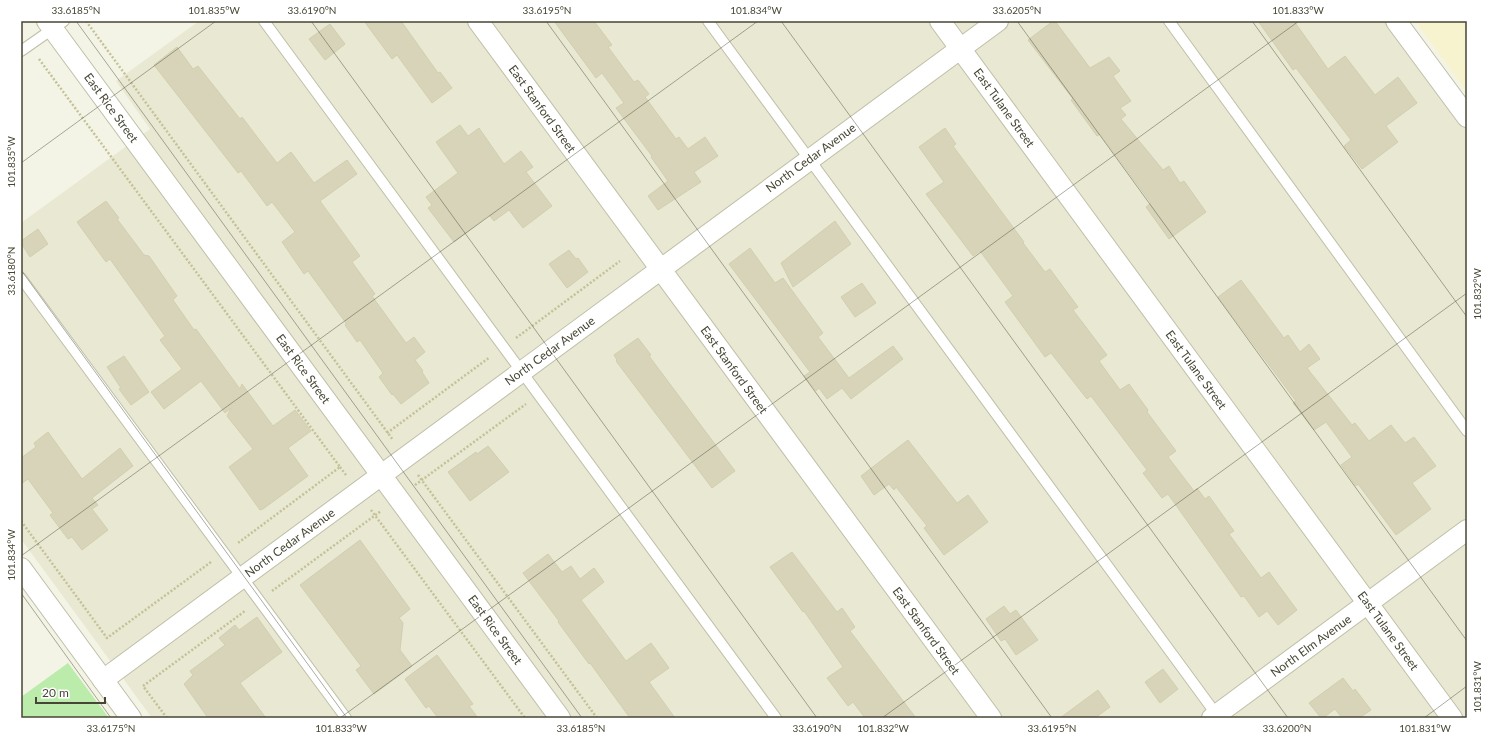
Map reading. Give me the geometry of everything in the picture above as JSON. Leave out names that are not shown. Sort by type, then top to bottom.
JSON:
[{"type":"street","name":"East Stanford Street","points":[[478,21],[991,718]]},
{"type":"street","name":"East Tulane Street","points":[[940,21],[1452,718]]},
{"type":"street","name":"North Cedar Avenue","points":[[103,680],[998,21]]},
{"type":"street","points":[[1396,21],[1467,117]]},
{"type":"street","name":"East Rice Street","points":[[55,24],[381,475],[560,718]]},
{"type":"street","name":"North Elm Avenue","points":[[1216,717],[1467,530]]},
{"type":"street","points":[[21,568],[131,718]]},
{"type":"lane","points":[[264,21],[776,718]]},
{"type":"lane","points":[[708,21],[1216,717]]},
{"type":"lane","points":[[1169,21],[1467,431]]},
{"type":"lane","points":[[25,48],[55,24]]},
{"type":"lane","points":[[21,278],[346,718]]},
{"type":"path","points":[[86,21],[421,480],[597,718]]},
{"type":"path","points":[[25,48],[340,467],[525,718]]},
{"type":"path","points":[[167,718],[143,686],[421,480],[539,395]]},
{"type":"path","points":[[21,521],[107,638],[340,467]]},
{"type":"shaded area","points":[[199,21],[1390,21],[1467,126],[1467,718],[152,718],[21,539],[21,223],[150,129],[116,81]]},
{"type":"shaded area","points":[[1415,21],[1467,21],[1467,92]]},
{"type":"green space","points":[[68,663],[109,718],[21,718],[21,697]]},
{"type":"building","points":[[364,21],[401,21],[438,73],[440,72],[452,88],[432,103],[397,55],[392,59]]},
{"type":"building","points":[[554,21],[594,21],[612,45],[608,47],[634,82],[638,80],[649,94],[645,97],[676,139],[679,137],[688,149],[705,137],[718,156],[694,172],[701,182],[658,210],[648,196],[668,181],[651,157],[652,156],[616,108],[624,103],[602,73],[596,78]]},
{"type":"building","points":[[1055,21],[1090,68],[1109,57],[1120,71],[1113,76],[1131,101],[1120,108],[1126,115],[1121,119],[1163,170],[1169,166],[1180,183],[1184,181],[1206,212],[1169,239],[1146,207],[1151,203],[1100,134],[1097,136],[1071,100],[1073,99],[1028,40]]},
{"type":"building","points":[[1258,21],[1294,21],[1328,69],[1345,56],[1375,95],[1398,77],[1417,103],[1386,126],[1398,142],[1362,169],[1344,146],[1351,140],[1296,68],[1293,70]]},
{"type":"building","points":[[330,24],[345,44],[325,60],[309,39]]},
{"type":"building","points":[[177,47],[193,69],[198,66],[240,119],[242,117],[277,163],[291,152],[314,183],[347,160],[357,174],[320,201],[360,256],[352,262],[375,294],[372,296],[406,343],[414,337],[425,352],[415,360],[429,383],[401,404],[393,394],[392,395],[379,377],[383,373],[360,340],[357,342],[345,325],[346,323],[308,271],[304,274],[282,242],[295,232],[272,202],[267,206],[241,171],[238,173],[154,65]]},
{"type":"building","points":[[460,125],[468,136],[479,128],[504,164],[521,151],[533,167],[526,172],[552,206],[523,228],[509,210],[494,221],[489,215],[454,242],[428,208],[432,205],[426,197],[458,173],[436,142]]},
{"type":"building","points":[[945,128],[956,144],[953,146],[1024,242],[1023,243],[1045,272],[1050,269],[1078,307],[1073,310],[1107,355],[1099,361],[1120,390],[1129,384],[1148,410],[1147,412],[1176,451],[1168,457],[1194,491],[1197,488],[1205,499],[1209,496],[1234,531],[1229,534],[1261,578],[1269,572],[1297,610],[1278,625],[1267,611],[1259,617],[1244,596],[1241,597],[1168,494],[1162,498],[1143,473],[1147,470],[1091,396],[1087,399],[1051,353],[1045,357],[1005,302],[1013,296],[980,251],[973,256],[926,194],[944,182],[919,147]]},
{"type":"building","points":[[106,201],[119,218],[117,219],[144,255],[149,256],[177,296],[173,300],[194,330],[196,329],[240,389],[242,384],[273,426],[295,410],[311,431],[288,448],[308,476],[263,509],[260,510],[229,467],[253,449],[227,416],[231,408],[225,413],[201,381],[164,409],[151,392],[182,369],[160,340],[165,336],[110,259],[106,262],[77,222]]},
{"type":"building","points":[[835,221],[851,244],[793,287],[781,263]]},
{"type":"building","points":[[38,229],[48,244],[30,257],[21,241]]},
{"type":"building","points":[[750,248],[775,283],[783,278],[823,333],[818,337],[849,378],[893,346],[903,359],[851,399],[842,388],[827,399],[819,388],[816,391],[804,376],[810,372],[729,264]]},
{"type":"building","points":[[569,250],[576,259],[578,258],[588,272],[567,288],[549,264]]},
{"type":"building","points":[[1241,280],[1284,338],[1288,335],[1300,352],[1309,344],[1320,359],[1307,368],[1352,425],[1355,423],[1369,441],[1391,425],[1405,443],[1414,437],[1436,466],[1412,483],[1431,509],[1396,535],[1358,484],[1356,486],[1341,465],[1352,457],[1326,422],[1314,430],[1293,403],[1296,401],[1218,297]]},
{"type":"building","points":[[862,283],[876,303],[855,317],[841,297]]},
{"type":"building","points":[[638,338],[651,355],[649,356],[735,471],[712,488],[616,361],[617,360],[614,355]]},
{"type":"building","points":[[124,356],[149,392],[131,405],[119,389],[121,388],[107,367]]},
{"type":"building","points":[[48,432],[82,479],[120,448],[133,466],[92,498],[98,505],[92,509],[108,530],[82,550],[72,537],[68,539],[50,515],[53,513],[28,479],[21,484],[21,458],[36,447],[34,443]]},
{"type":"building","points":[[908,440],[957,503],[968,495],[988,522],[944,555],[924,528],[927,526],[896,487],[894,490],[889,484],[874,495],[861,476]]},
{"type":"building","points":[[488,446],[509,472],[470,501],[448,472],[476,452],[477,454]]},
{"type":"building","points":[[360,540],[410,609],[399,618],[403,623],[400,650],[412,666],[374,694],[356,670],[361,666],[300,585]]},
{"type":"building","points":[[792,552],[837,612],[842,608],[855,627],[850,631],[916,718],[865,718],[853,702],[848,706],[827,678],[843,667],[804,611],[803,612],[770,567]]},
{"type":"building","points":[[548,554],[562,572],[571,566],[580,579],[594,568],[604,582],[581,600],[626,661],[651,643],[669,668],[649,682],[675,718],[630,718],[523,573]]},
{"type":"building","points":[[1004,606],[1010,614],[1016,610],[1038,640],[1016,655],[1005,639],[1001,641],[986,619]]},
{"type":"building","points":[[257,617],[282,652],[240,683],[266,718],[208,718],[184,684],[193,675],[190,671],[225,645],[219,638],[235,625],[239,630]]},
{"type":"building","points":[[437,655],[473,704],[469,706],[478,718],[438,718],[429,706],[426,708],[405,679]]},
{"type":"building","points":[[1163,669],[1178,689],[1160,703],[1145,682]]},
{"type":"building","points":[[1343,678],[1353,691],[1355,689],[1371,710],[1359,718],[1342,718],[1335,709],[1321,718],[1309,703]]},
{"type":"building","points":[[1098,690],[1110,707],[1095,718],[1060,718]]}]
